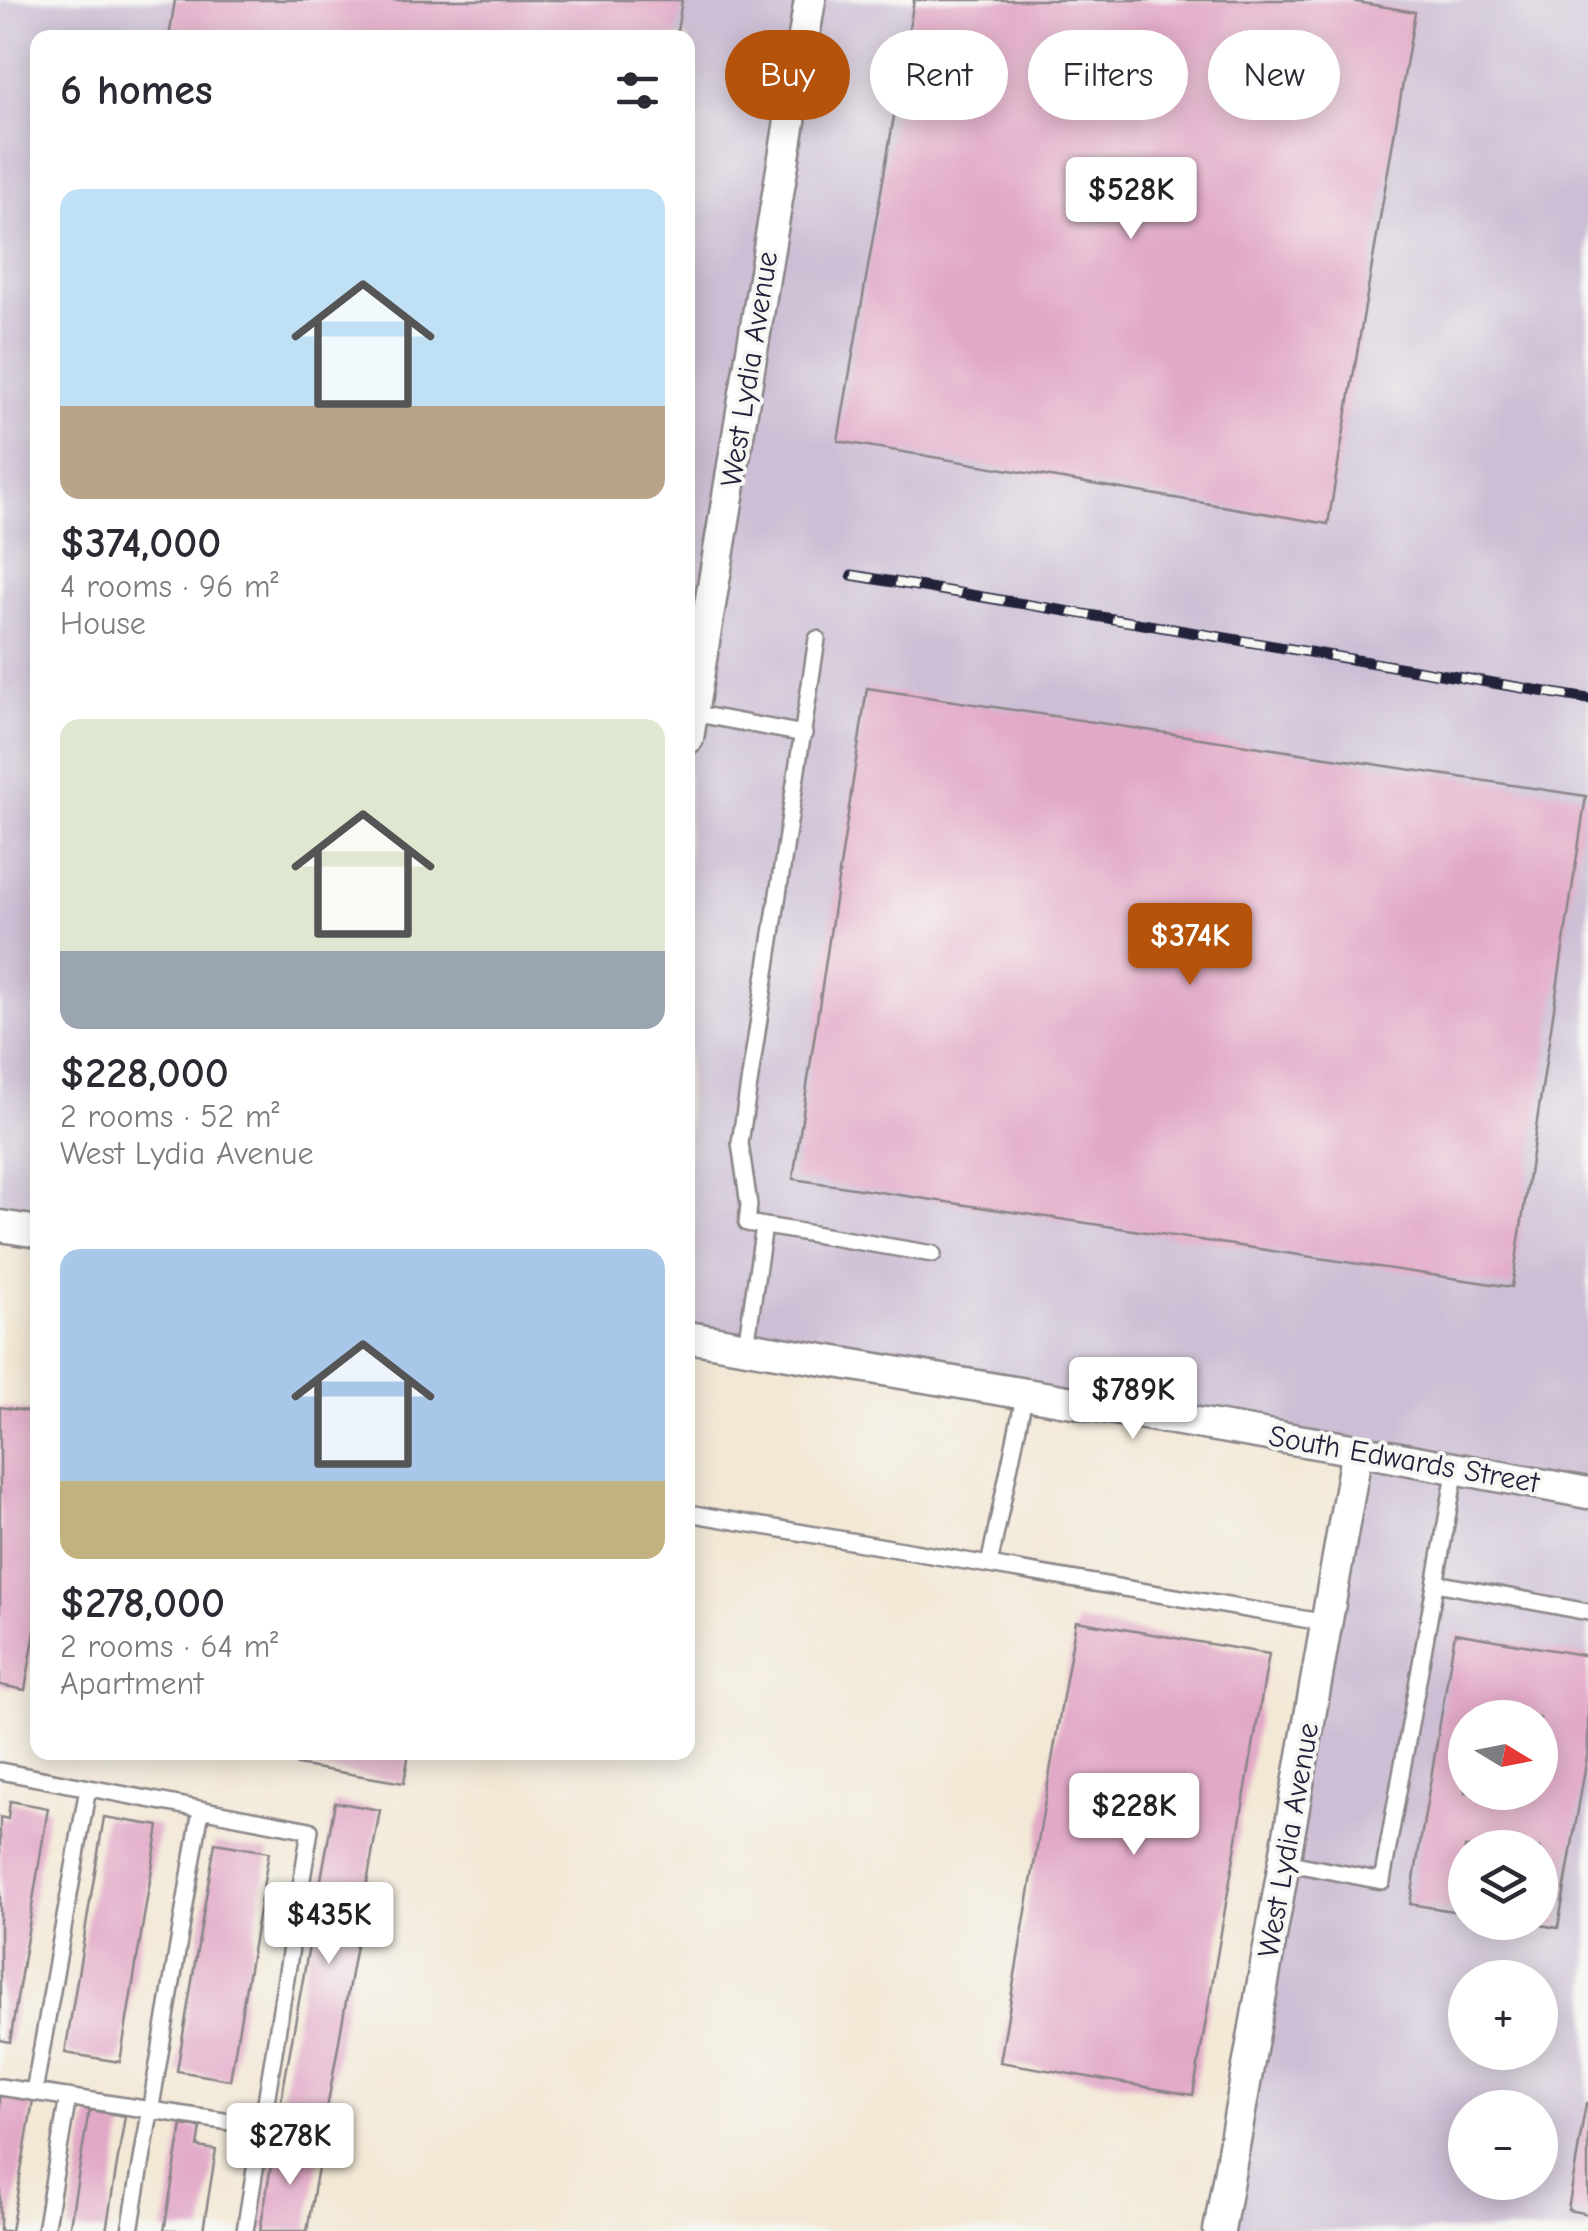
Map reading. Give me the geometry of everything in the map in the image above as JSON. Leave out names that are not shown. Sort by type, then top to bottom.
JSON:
[{"type":"street","name":"West Lydia Avenue","points":[[695,679],[810,0]]},
{"type":"street","points":[[0,1226],[30,1231]]},
{"type":"street","name":"South Edwards Street","points":[[695,1339],[1588,1493]]},
{"type":"street","name":"West Lydia Avenue","points":[[1220,2231],[1356,1450]]},
{"type":"lane","points":[[818,639],[740,1143],[747,1223],[933,1254]]},
{"type":"lane","points":[[695,710],[804,734]]},
{"type":"lane","points":[[746,1346],[764,1226]]},
{"type":"lane","points":[[989,1564],[1025,1394]]},
{"type":"lane","points":[[1284,1862],[1382,1881],[1456,1468]]},
{"type":"lane","points":[[695,1513],[1327,1622]]},
{"type":"lane","points":[[1436,1583],[1588,1612]]},
{"type":"lane","points":[[0,1771],[310,1830],[245,2231]]},
{"type":"lane","points":[[34,2092],[88,1788]]},
{"type":"lane","points":[[130,2231],[201,1810]]},
{"type":"lane","points":[[0,2087],[263,2126]]},
{"type":"lane","points":[[45,2231],[68,2097]]},
{"type":"shaded area","points":[[0,0],[1588,0],[1588,2231],[1222,2231],[1356,1450],[695,1339],[695,30],[30,30],[30,1229],[0,1224]]},
{"type":"building","points":[[175,0],[682,0],[677,30],[170,30]]},
{"type":"building","points":[[914,0],[1345,0],[1415,12],[1328,524],[838,441],[893,120],[1008,120],[1008,30],[909,30]]},
{"type":"building","points":[[867,688],[1586,796],[1512,1287],[793,1179]]},
{"type":"building","points":[[0,1407],[30,1412],[30,1661],[25,1690],[0,1685]]},
{"type":"building","points":[[1076,1621],[1269,1654],[1193,2095],[1000,2062]]},
{"type":"building","points":[[1455,1633],[1588,1656],[1588,1751],[1558,1928],[1558,1830],[1448,1830],[1448,1910],[1410,1904]]},
{"type":"building","points":[[298,1760],[408,1760],[404,1783],[297,1765]]},
{"type":"building","points":[[10,1801],[48,1808],[10,2042],[0,2040],[0,1817],[8,1819]]},
{"type":"building","points":[[335,1802],[380,1810],[323,2131],[277,2123]]},
{"type":"building","points":[[104,1817],[159,1826],[120,2062],[65,2053]]},
{"type":"building","points":[[215,1843],[269,1852],[230,2080],[177,2071]]},
{"type":"building","points":[[0,2095],[33,2100],[11,2231],[0,2231]]},
{"type":"building","points":[[1588,2103],[1588,2214],[1568,2210]]},
{"type":"building","points":[[89,2110],[125,2116],[106,2231],[69,2231]]},
{"type":"building","points":[[182,2125],[201,2128],[198,2147],[216,2150],[203,2231],[164,2231]]},
{"type":"building","points":[[275,2142],[321,2150],[307,2231],[260,2231]]},
{"type":"railway","points":[[852,575],[1588,699]]}]
